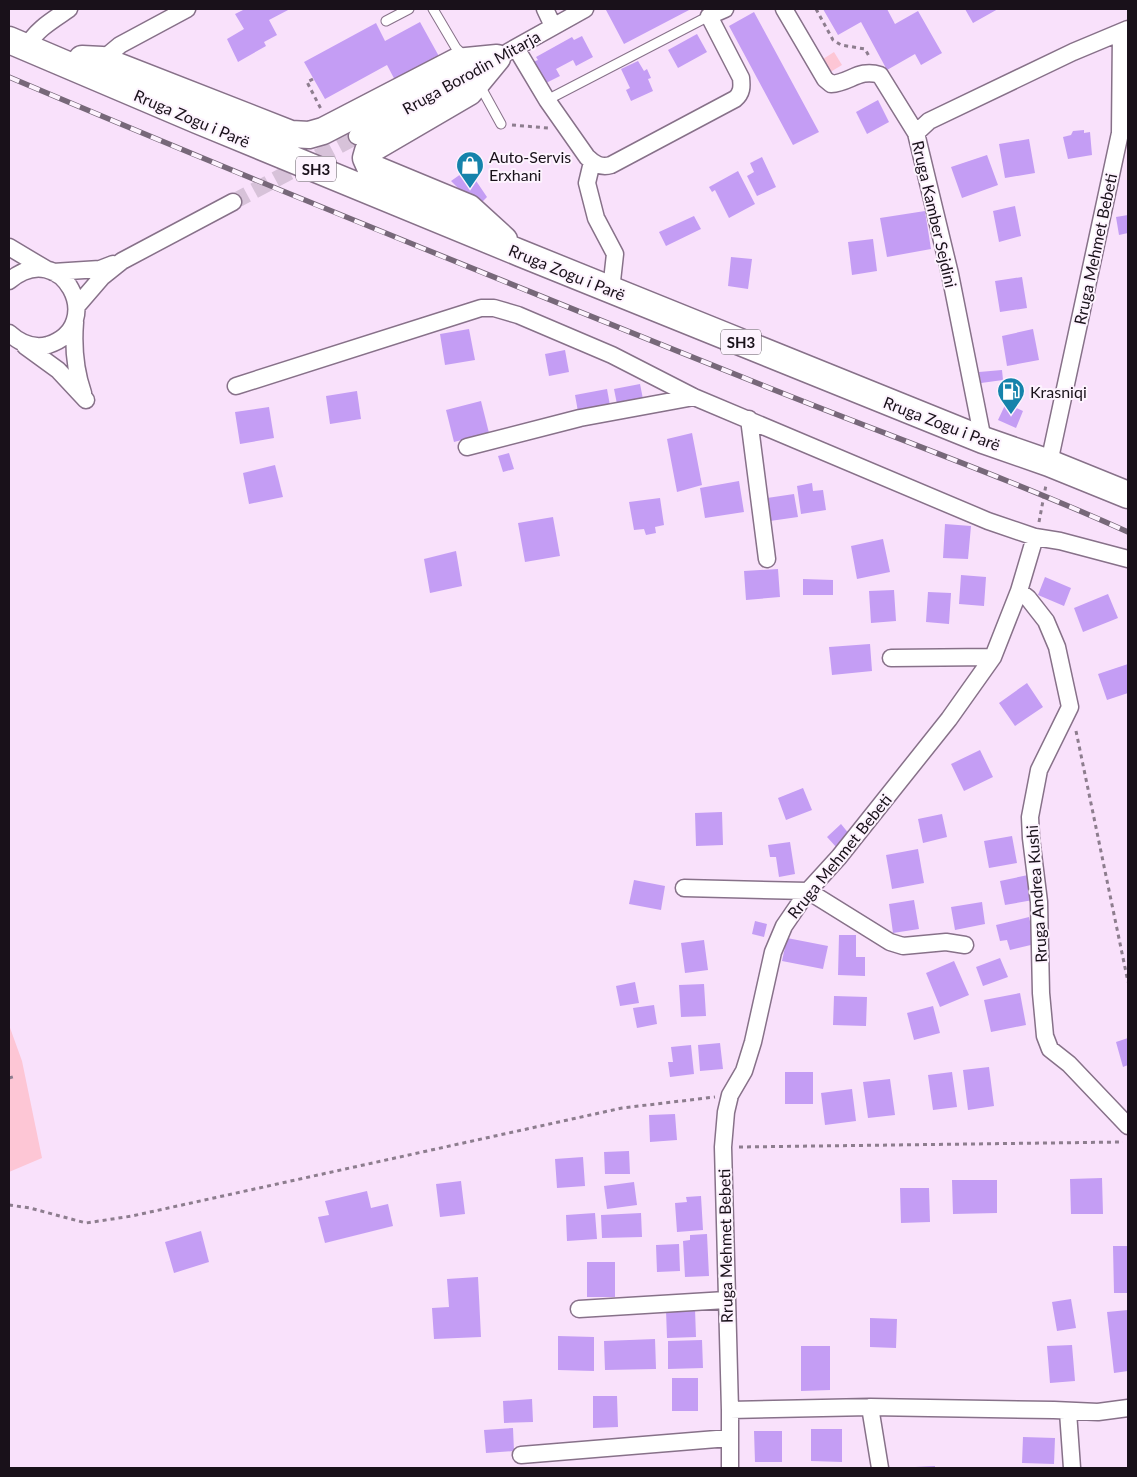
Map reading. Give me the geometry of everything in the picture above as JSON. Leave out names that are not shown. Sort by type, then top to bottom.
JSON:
[{"type":"main road","name":"Rruga Zogu i Parë","points":[[18,44],[520,253],[983,440],[1048,474],[1128,495]]},
{"type":"main road","points":[[506,53],[474,71],[468,92],[368,151],[366,158],[370,167],[468,208],[520,253]]},
{"type":"main road","points":[[54,59],[102,60],[291,134],[309,135],[329,127],[456,62],[474,71]]},
{"type":"street","points":[[18,44],[32,37],[48,15],[69,9]]},
{"type":"street","points":[[102,60],[120,45],[187,9]]},
{"type":"street","points":[[545,9],[553,26]]},
{"type":"street","name":"Rruga Borodin Mitarja","points":[[357,136],[585,9]]},
{"type":"street","points":[[506,53],[547,100],[592,162],[604,167],[740,95],[742,86],[740,78],[709,16],[725,9]]},
{"type":"street","points":[[784,9],[825,79],[831,84],[839,84],[860,74],[870,72],[880,75],[916,132]]},
{"type":"street","name":"Rruga Kamber Sejdini","points":[[983,440],[950,274],[916,132],[929,121],[1073,52],[1125,31]]},
{"type":"street","name":"Rruga Mehmet Bebeti","points":[[1048,474],[1120,133],[1125,31]]},
{"type":"street","points":[[592,162],[587,183],[596,218],[616,254],[611,290]]},
{"type":"street","points":[[9,281],[17,274],[38,268],[51,271],[100,268],[122,261],[233,202]]},
{"type":"street","points":[[9,247],[61,276],[72,290],[76,311],[75,359],[78,379],[86,400],[58,370],[14,339]]},
{"type":"street","points":[[14,339],[33,346],[44,346],[64,336],[72,327],[76,311],[102,277],[122,261]]},
{"type":"street","points":[[236,386],[480,308],[494,308],[518,315],[612,355],[694,397],[988,521],[1035,537],[1060,541],[1128,559]]},
{"type":"street","points":[[467,447],[580,418],[694,397]]},
{"type":"street","points":[[749,419],[767,559]]},
{"type":"street","name":"Rruga Mehmet Bebeti","points":[[730,1468],[723,1147],[726,1112],[730,1095],[744,1071],[753,1042],[772,952],[784,926],[808,891],[839,857],[949,719],[993,657],[1018,591],[1035,537]]},
{"type":"street","points":[[1018,591],[1028,598],[1046,621],[1057,646],[1070,707]]},
{"type":"street","points":[[891,658],[993,657]]},
{"type":"street","name":"Rruga Andrea Kushi","points":[[1070,707],[1039,770],[1030,817],[1040,902],[1041,993],[1045,1036],[1050,1049],[1069,1064],[1128,1126]]},
{"type":"street","points":[[684,888],[808,891],[890,942],[903,946],[946,942],[965,945]]},
{"type":"street","points":[[579,1309],[726,1300]]},
{"type":"street","points":[[870,1407],[880,1468]]},
{"type":"street","points":[[730,1410],[870,1407],[1098,1412],[1128,1408]]},
{"type":"street","points":[[1068,1412],[1072,1468]]},
{"type":"street","points":[[521,1455],[729,1438]]},
{"type":"lane","points":[[386,21],[409,9]]},
{"type":"lane","points":[[433,9],[456,48],[474,71],[501,124]]},
{"type":"lane","points":[[547,100],[709,16]]},
{"type":"path","points":[[816,9],[833,40],[841,45],[865,49],[880,75]]},
{"type":"path","points":[[313,78],[307,82],[329,127]]},
{"type":"path","points":[[501,124],[567,129]]},
{"type":"path","points":[[1035,537],[1048,474]]},
{"type":"path","points":[[1070,707],[1128,982]]},
{"type":"path","points":[[9,1078],[16,1076]]},
{"type":"path","points":[[9,1205],[30,1208],[86,1223],[95,1222],[142,1214],[622,1108],[730,1095]]},
{"type":"path","points":[[723,1147],[1128,1140]]},
{"type":"shaded area","points":[[834,52],[842,65],[827,74],[820,61]]},
{"type":"shaded area","points":[[9,1025],[22,1061],[42,1158],[9,1172]]},
{"type":"building","points":[[245,9],[290,9],[269,20],[277,35],[264,42],[266,46],[238,62],[227,39],[244,29],[235,14]]},
{"type":"building","points":[[691,9],[624,44],[606,10]]},
{"type":"building","points":[[823,9],[887,9],[895,24],[918,11],[942,53],[921,65],[915,54],[887,70],[861,22],[838,35]]},
{"type":"building","points":[[965,9],[998,9],[973,23]]},
{"type":"building","points":[[754,12],[819,132],[793,145],[729,26]]},
{"type":"building","points":[[420,22],[441,60],[397,84],[387,65],[325,99],[304,62],[376,23],[385,41]]},
{"type":"building","points":[[697,34],[707,52],[678,68],[668,50]]},
{"type":"building","points":[[582,36],[593,57],[576,66],[573,60],[556,69],[560,76],[544,84],[533,62],[538,60],[536,57],[572,37],[574,40]]},
{"type":"building","points":[[638,61],[644,71],[647,69],[651,78],[648,79],[653,91],[631,101],[626,90],[630,88],[621,69]]},
{"type":"building","points":[[878,100],[889,122],[867,134],[856,112]]},
{"type":"building","points":[[1084,130],[1084,133],[1090,132],[1092,155],[1068,159],[1063,137],[1071,135],[1073,131]]},
{"type":"building","points":[[1029,139],[1035,173],[1005,178],[999,144]]},
{"type":"building","points":[[987,155],[998,185],[962,198],[951,167]]},
{"type":"building","points":[[762,157],[776,187],[757,196],[747,176],[754,172],[750,163]]},
{"type":"building","name":"Auto-Servis Erxhani","points":[[468,169],[487,197],[477,207],[451,181]]},
{"type":"building","points":[[738,171],[755,204],[729,218],[715,190],[712,192],[709,187]]},
{"type":"building","points":[[1015,206],[1021,236],[999,242],[993,211]]},
{"type":"building","points":[[925,211],[931,249],[887,257],[880,218]]},
{"type":"building","points":[[1128,215],[1128,233],[1119,235],[1116,217]]},
{"type":"building","points":[[694,216],[701,229],[666,246],[659,232]]},
{"type":"building","points":[[873,239],[877,271],[852,275],[848,242]]},
{"type":"building","points":[[731,257],[752,259],[748,289],[728,286]]},
{"type":"building","points":[[1022,277],[1027,308],[1000,312],[995,281]]},
{"type":"building","points":[[469,329],[475,360],[445,365],[440,334]]},
{"type":"building","points":[[1033,329],[1039,360],[1007,366],[1002,336]]},
{"type":"building","points":[[565,350],[569,372],[549,376],[545,354]]},
{"type":"building","points":[[1002,370],[1003,380],[981,383],[979,372]]},
{"type":"building","points":[[640,384],[644,404],[618,409],[614,389]]},
{"type":"building","points":[[607,389],[611,411],[579,417],[575,395]]},
{"type":"building","points":[[357,391],[361,419],[330,424],[326,396]]},
{"type":"building","points":[[481,401],[489,433],[454,442],[446,410]]},
{"type":"building","name":"Krasniqi","points":[[1006,403],[1023,411],[1016,428],[998,420]]},
{"type":"building","points":[[269,407],[274,438],[240,444],[235,412]]},
{"type":"building","points":[[692,433],[702,485],[677,492],[667,439]]},
{"type":"building","points":[[509,453],[514,469],[503,472],[498,456]]},
{"type":"building","points":[[275,465],[283,497],[249,504],[243,473]]},
{"type":"building","points":[[739,481],[744,512],[705,518],[700,488]]},
{"type":"building","points":[[812,483],[813,491],[823,490],[826,510],[801,514],[797,486]]},
{"type":"building","points":[[794,494],[798,517],[770,521],[767,498]]},
{"type":"building","points":[[660,498],[664,525],[655,527],[656,533],[646,535],[644,529],[634,530],[629,502]]},
{"type":"building","points":[[553,517],[560,556],[525,562],[518,523]]},
{"type":"building","points":[[945,524],[971,526],[968,559],[943,558]]},
{"type":"building","points":[[883,539],[890,572],[857,579],[851,546]]},
{"type":"building","points":[[456,551],[462,586],[430,593],[424,559]]},
{"type":"building","points":[[778,569],[780,597],[746,600],[744,571]]},
{"type":"building","points":[[961,575],[986,577],[984,606],[959,604]]},
{"type":"building","points":[[1045,577],[1071,588],[1064,606],[1038,595]]},
{"type":"building","points":[[803,579],[833,580],[833,595],[803,595]]},
{"type":"building","points":[[894,590],[896,621],[871,623],[869,591]]},
{"type":"building","points":[[928,592],[951,593],[949,624],[926,622]]},
{"type":"building","points":[[1108,594],[1118,618],[1083,632],[1074,608]]},
{"type":"building","points":[[870,644],[872,671],[832,675],[829,647]]},
{"type":"building","points":[[1128,664],[1128,693],[1107,700],[1098,674]]},
{"type":"building","points":[[1027,683],[1043,707],[1015,726],[999,703]]},
{"type":"building","points":[[980,750],[993,777],[964,791],[951,764]]},
{"type":"building","points":[[803,788],[812,810],[786,820],[778,798]]},
{"type":"building","points":[[722,812],[723,845],[696,846],[695,813]]},
{"type":"building","points":[[942,814],[947,837],[923,843],[918,819]]},
{"type":"building","points":[[841,824],[850,835],[837,848],[827,837]]},
{"type":"building","points":[[1012,836],[1017,863],[989,868],[984,841]]},
{"type":"building","points":[[790,842],[795,874],[779,877],[776,857],[770,857],[768,845]]},
{"type":"building","points":[[918,849],[924,883],[892,889],[886,855]]},
{"type":"building","points":[[1028,875],[1033,900],[1005,905],[1000,881]]},
{"type":"building","points":[[634,880],[665,886],[661,910],[629,904]]},
{"type":"building","points":[[914,900],[919,929],[893,933],[889,904]]},
{"type":"building","points":[[982,902],[985,924],[955,930],[951,907]]},
{"type":"building","points":[[1029,917],[1035,944],[1010,950],[1007,940],[1000,941],[996,925]]},
{"type":"building","points":[[755,921],[767,924],[764,937],[752,934]]},
{"type":"building","points":[[839,935],[856,935],[856,957],[865,957],[865,976],[838,975]]},
{"type":"building","points":[[787,938],[828,946],[823,969],[782,961]]},
{"type":"building","points":[[704,940],[708,970],[685,973],[681,943]]},
{"type":"building","points":[[1000,958],[1008,977],[983,986],[976,967]]},
{"type":"building","points":[[954,961],[969,995],[940,1007],[926,973]]},
{"type":"building","points":[[635,982],[639,1003],[620,1006],[616,986]]},
{"type":"building","points":[[704,984],[706,1016],[681,1017],[679,985]]},
{"type":"building","points":[[1020,993],[1026,1025],[991,1032],[984,1000]]},
{"type":"building","points":[[834,996],[867,997],[866,1026],[833,1025]]},
{"type":"building","points":[[654,1005],[657,1024],[637,1028],[633,1008]]},
{"type":"building","points":[[933,1006],[940,1033],[914,1040],[907,1013]]},
{"type":"building","points":[[1128,1038],[1128,1065],[1123,1067],[1116,1042]]},
{"type":"building","points":[[720,1043],[723,1069],[700,1071],[698,1045]]},
{"type":"building","points":[[691,1045],[694,1074],[670,1077],[668,1062],[673,1062],[671,1047]]},
{"type":"building","points":[[989,1067],[994,1106],[968,1110],[963,1070]]},
{"type":"building","points":[[785,1072],[813,1072],[813,1104],[785,1104]]},
{"type":"building","points":[[952,1072],[957,1107],[933,1110],[928,1075]]},
{"type":"building","points":[[890,1079],[895,1115],[868,1118],[863,1082]]},
{"type":"building","points":[[852,1089],[856,1121],[825,1125],[821,1093]]},
{"type":"building","points":[[675,1114],[677,1140],[650,1142],[649,1115]]},
{"type":"building","points":[[629,1151],[630,1174],[605,1174],[604,1152]]},
{"type":"building","points":[[583,1157],[585,1186],[557,1188],[555,1159]]},
{"type":"building","points":[[1102,1178],[1103,1214],[1071,1214],[1070,1179]]},
{"type":"building","points":[[952,1180],[997,1180],[997,1213],[953,1214]]},
{"type":"building","points":[[461,1181],[465,1214],[440,1217],[436,1184]]},
{"type":"building","points":[[634,1182],[637,1205],[607,1209],[604,1186]]},
{"type":"building","points":[[900,1188],[929,1188],[930,1222],[901,1223]]},
{"type":"building","points":[[367,1191],[371,1208],[388,1204],[393,1226],[325,1243],[318,1217],[329,1215],[325,1201]]},
{"type":"building","points":[[701,1196],[703,1230],[677,1232],[675,1203],[687,1202],[686,1197]]},
{"type":"building","points":[[595,1213],[597,1239],[567,1241],[566,1215]]},
{"type":"building","points":[[641,1213],[642,1237],[602,1238],[601,1215]]},
{"type":"building","points":[[201,1231],[209,1262],[174,1273],[165,1242]]},
{"type":"building","points":[[707,1234],[709,1276],[685,1277],[683,1241],[690,1240],[690,1235]]},
{"type":"building","points":[[679,1244],[680,1271],[657,1272],[656,1245]]},
{"type":"building","points":[[1113,1246],[1128,1246],[1128,1293],[1114,1293]]},
{"type":"building","points":[[587,1262],[615,1262],[615,1297],[587,1297]]},
{"type":"building","points":[[478,1277],[481,1337],[434,1339],[432,1308],[449,1307],[447,1279]]},
{"type":"building","points":[[1071,1299],[1076,1328],[1057,1331],[1052,1302]]},
{"type":"building","points":[[695,1309],[696,1337],[667,1338],[666,1310]]},
{"type":"building","points":[[1128,1310],[1128,1371],[1114,1373],[1107,1312]]},
{"type":"building","points":[[870,1318],[897,1319],[896,1348],[870,1347]]},
{"type":"building","points":[[558,1336],[594,1337],[594,1371],[558,1370]]},
{"type":"building","points":[[655,1339],[656,1369],[605,1370],[604,1341]]},
{"type":"building","points":[[702,1340],[703,1368],[668,1369],[668,1341]]},
{"type":"building","points":[[1072,1345],[1075,1381],[1050,1383],[1047,1346]]},
{"type":"building","points":[[801,1346],[830,1346],[830,1390],[801,1391]]},
{"type":"building","points":[[672,1378],[698,1378],[698,1411],[672,1411]]},
{"type":"building","points":[[593,1396],[617,1396],[618,1427],[593,1428]]},
{"type":"building","points":[[532,1399],[533,1422],[504,1423],[503,1401]]},
{"type":"building","points":[[513,1428],[514,1451],[486,1453],[484,1430]]},
{"type":"building","points":[[811,1429],[842,1429],[842,1462],[811,1461]]},
{"type":"building","points":[[754,1431],[782,1431],[782,1462],[755,1462]]},
{"type":"building","points":[[1023,1437],[1055,1438],[1054,1464],[1022,1463]]},
{"type":"building","points":[[935,1466],[935,1468],[915,1468],[915,1467]]},
{"type":"tunnel","points":[[233,202],[357,136]]},
{"type":"railway","points":[[9,77],[385,233],[762,385],[992,475],[1128,532]]},
{"type":"place","name":"Auto-Servis Erxhani","points":[[470,189]]},
{"type":"place","name":"Krasniqi","points":[[1011,415]]}]
